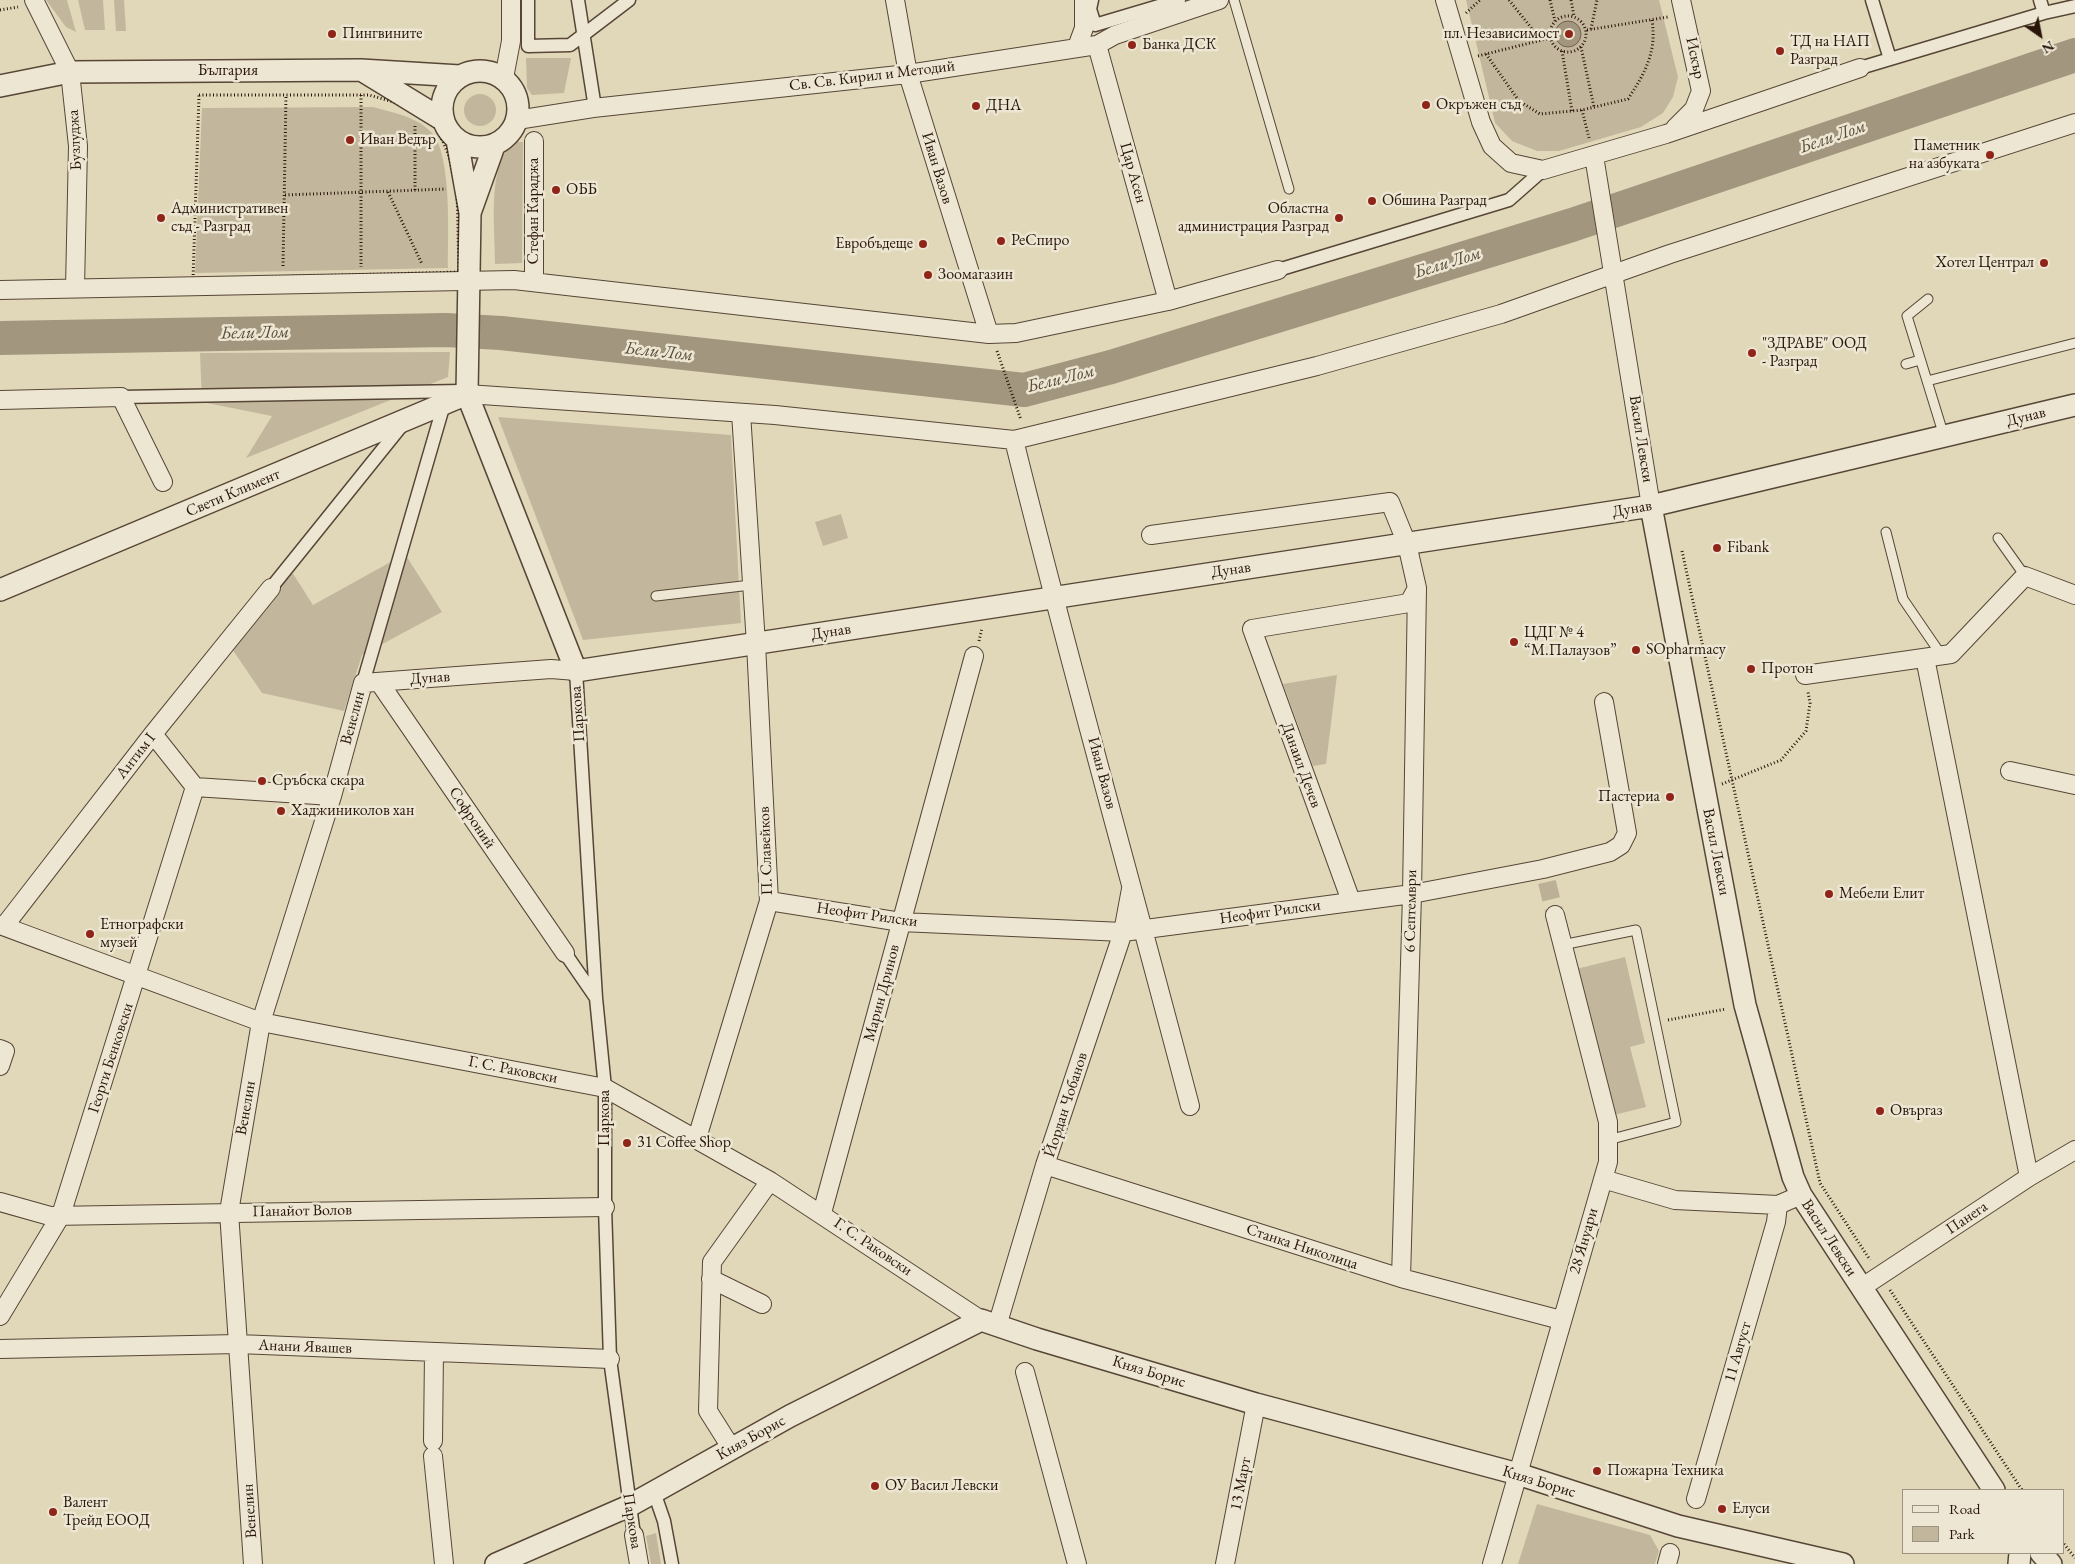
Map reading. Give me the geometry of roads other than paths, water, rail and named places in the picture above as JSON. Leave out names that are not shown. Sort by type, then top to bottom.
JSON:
[{"type":"street","name":"Бузлуджа","points":[[34,0],[70,72],[78,146],[75,288]]},
{"type":"street","points":[[504,78],[510,46],[511,0]]},
{"type":"street","points":[[528,0],[528,46]]},
{"type":"street","points":[[578,0],[595,108]]},
{"type":"street","points":[[510,46],[570,45],[629,0]]},
{"type":"street","name":"Иван Вазов","points":[[895,0],[908,74],[989,334]]},
{"type":"street","points":[[1077,47],[1084,28],[1084,0]]},
{"type":"street","points":[[1092,0],[1090,8],[1095,25],[1179,0]]},
{"type":"street","name":"Св. Св. Кирил и Методий","points":[[517,120],[595,108],[908,74],[1097,45],[1115,35],[1219,0]]},
{"type":"street","points":[[1445,0],[1480,122],[1492,146],[1511,163],[1543,170]]},
{"type":"street","name":"Искър","points":[[1666,134],[1682,122],[1694,109],[1701,91],[1681,0]]},
{"type":"street","points":[[1872,0],[1890,59]]},
{"type":"street","points":[[2040,0],[2044,13]]},
{"type":"street","points":[[0,290],[469,280],[534,281],[989,334],[1016,333],[1168,300],[1278,270],[1509,200],[1543,170],[1666,134],[1860,68],[2044,13],[2075,6]]},
{"type":"street","name":"Цар Асен","points":[[1097,45],[1168,300]]},
{"type":"street","name":"България","points":[[0,86],[70,72],[361,70],[460,76]]},
{"type":"street","points":[[361,70],[443,120]]},
{"type":"street","points":[[480,70],[504,78],[516,96],[518,108],[517,120],[509,135],[494,146],[481,148],[468,146],[457,140],[448,131],[443,120],[442,107],[444,95],[451,84],[460,76],[480,70]]},
{"type":"street","points":[[0,400],[467,392],[741,413],[1014,440],[1317,366],[1501,314],[1614,274],[2075,123]]},
{"type":"street","points":[[457,140],[470,213],[467,392],[576,671]]},
{"type":"street","name":"Стефан Караджа","points":[[534,141],[534,281]]},
{"type":"street","points":[[470,213],[494,146]]},
{"type":"street","name":"Васил Левски","points":[[1594,156],[1651,506],[1745,1005],[1793,1177],[1801,1195],[1993,1489]]},
{"type":"street","name":"Свети Климент","points":[[0,590],[407,420],[467,392]]},
{"type":"street","points":[[121,397],[163,482]]},
{"type":"street","points":[[371,682],[444,404]]},
{"type":"street","name":"Дунав","points":[[371,682],[551,669],[576,671],[1052,596],[1651,506],[2075,405]]},
{"type":"street","name":"П. Славейков","points":[[697,1138],[768,901],[756,644],[741,413]]},
{"type":"street","points":[[271,588],[407,420]]},
{"type":"street","name":"Иван Вазов","points":[[1014,440],[1052,596],[1132,884],[1190,1106]]},
{"type":"street","name":"6 Септември","points":[[1151,535],[1390,502],[1407,544],[1417,588],[1412,894],[1401,1278]]},
{"type":"street","points":[[1805,675],[1951,654],[2026,576],[2075,595]]},
{"type":"street","name":"Антим I","points":[[3,925],[271,588]]},
{"type":"street","name":"Данаил Дечев","points":[[1351,901],[1252,629],[1409,603],[1417,588]]},
{"type":"street","name":"Марин Дринов","points":[[822,1213],[974,656]]},
{"type":"street","points":[[1934,657],[2029,1177]]},
{"type":"street","name":"Паркова","points":[[576,671],[596,998],[605,1088],[605,1207],[610,1359],[629,1506],[639,1564]]},
{"type":"street","name":"Венелин","points":[[253,1564],[229,1212],[261,1022],[332,796],[371,682]]},
{"type":"street","name":"Софроний","points":[[371,682],[565,953]]},
{"type":"street","name":"Неофит Рилски","points":[[768,901],[901,922],[1123,932],[1545,875],[1610,852],[1621,845],[1627,832],[1604,702]]},
{"type":"street","points":[[153,734],[195,787],[332,796]]},
{"type":"street","points":[[2010,771],[2075,785]]},
{"type":"street","name":"Георги Бенковски","points":[[0,1316],[61,1215],[138,976],[195,787]]},
{"type":"street","name":"Йордан Чобанов","points":[[989,1323],[1045,1166],[1123,932],[1132,884]]},
{"type":"street","name":"28 Януари","points":[[1492,1564],[1608,1162],[1608,1122],[1555,915]]},
{"type":"street","name":"Г. С. Раковски","points":[[3,925],[261,1022],[605,1088],[697,1138],[770,1181],[989,1323]]},
{"type":"street","points":[[565,953],[596,998]]},
{"type":"street","name":"Панега","points":[[1861,1288],[2075,1147]]},
{"type":"street","name":"Станка Николица","points":[[1045,1166],[1401,1278],[1561,1320]]},
{"type":"street","points":[[1603,1179],[1675,1200],[1778,1205],[1801,1195]]},
{"type":"street","points":[[732,1449],[708,1411],[712,1262],[770,1181]]},
{"type":"street","name":"Панайот Волов","points":[[0,1202],[50,1216],[605,1207]]},
{"type":"street","name":"11 Август","points":[[1696,1499],[1776,1222],[1778,1205]]},
{"type":"street","points":[[711,1279],[762,1304]]},
{"type":"street","name":"Княз Борис","points":[[496,1564],[629,1506],[790,1416],[989,1323],[1256,1404],[1518,1474],[1678,1526],[1843,1564]]},
{"type":"street","name":"Анани Явашев","points":[[0,1349],[238,1344],[610,1359]]},
{"type":"street","points":[[434,1352],[433,1449],[444,1564]]},
{"type":"street","points":[[1025,1372],[1077,1564]]},
{"type":"street","name":"13 Март","points":[[1225,1564],[1256,1404]]},
{"type":"street","points":[[654,1492],[664,1521],[672,1564]]},
{"type":"street","points":[[2041,1554],[2051,1564]]},
{"type":"lane","points":[[1234,0],[1289,189]]},
{"type":"lane","points":[[1928,299],[1907,316],[1944,437]]},
{"type":"lane","points":[[1927,381],[2075,343]]},
{"type":"lane","points":[[1906,364],[1920,360]]},
{"type":"lane","points":[[1886,532],[1903,599],[1934,657]]},
{"type":"lane","points":[[1998,538],[2026,576]]},
{"type":"lane","points":[[656,596],[751,585]]},
{"type":"lane","points":[[1562,945],[1636,930],[1676,1122],[1608,1140]]},
{"type":"waterway","name":"Бели Лом","points":[[0,338],[446,330],[501,333],[1024,390],[1111,367],[1572,225],[2075,55]]},
{"type":"tunnel","points":[[1547,882],[1555,915]]},
{"type":"place","name":"Пингвините","points":[[332,34]]},
{"type":"place","name":"пл. Независимост","points":[[1569,34]]},
{"type":"place","name":"Банка ДСК","points":[[1132,45]]},
{"type":"place","name":"ТД на НАП Разград","points":[[1780,51]]},
{"type":"place","name":"Окръжен съд","points":[[1426,105]]},
{"type":"place","name":"ДНА","points":[[976,106]]},
{"type":"place","name":"Иван Ведър","points":[[350,140]]},
{"type":"place","name":"Паметник на азбуката","points":[[1990,155]]},
{"type":"place","name":"ОББ","points":[[556,190]]},
{"type":"place","name":"Обшина Разград","points":[[1372,201]]},
{"type":"place","name":"Административен съд - Разград","points":[[161,218]]},
{"type":"place","name":"Областна администрация Разград","points":[[1339,218]]},
{"type":"place","name":"РеСпиро","points":[[1001,241]]},
{"type":"place","name":"Евробъдеще","points":[[923,244]]},
{"type":"place","name":"Хотел Централ","points":[[2044,263]]},
{"type":"place","name":"Зоомагазин","points":[[928,275]]},
{"type":"place","name":"\"ЗДРАВЕ\" ООД - Разград","points":[[1752,353]]},
{"type":"place","name":"Fibank","points":[[1717,548]]},
{"type":"place","name":"ЦДГ № 4 “М.Палаузов”","points":[[1514,642]]},
{"type":"place","name":"SOpharmacy","points":[[1636,650]]},
{"type":"place","name":"Протон","points":[[1751,669]]},
{"type":"place","name":"Сръбска скара","points":[[262,781]]},
{"type":"place","name":"Пастериа","points":[[1670,797]]},
{"type":"place","name":"Хаджиниколов хан","points":[[281,811]]},
{"type":"place","name":"Мебели Елит","points":[[1829,894]]},
{"type":"place","name":"Етнографски музей","points":[[90,934]]},
{"type":"place","name":"Овъргаз","points":[[1880,1111]]},
{"type":"place","name":"31 Coffee Shop","points":[[627,1143]]},
{"type":"place","name":"Пожарна Техника","points":[[1597,1471]]},
{"type":"place","name":"ОУ Васил Левски","points":[[875,1486]]},
{"type":"place","name":"Елуси","points":[[1722,1509]]},
{"type":"place","name":"Валент Трейд ЕООД","points":[[53,1512]]}]
